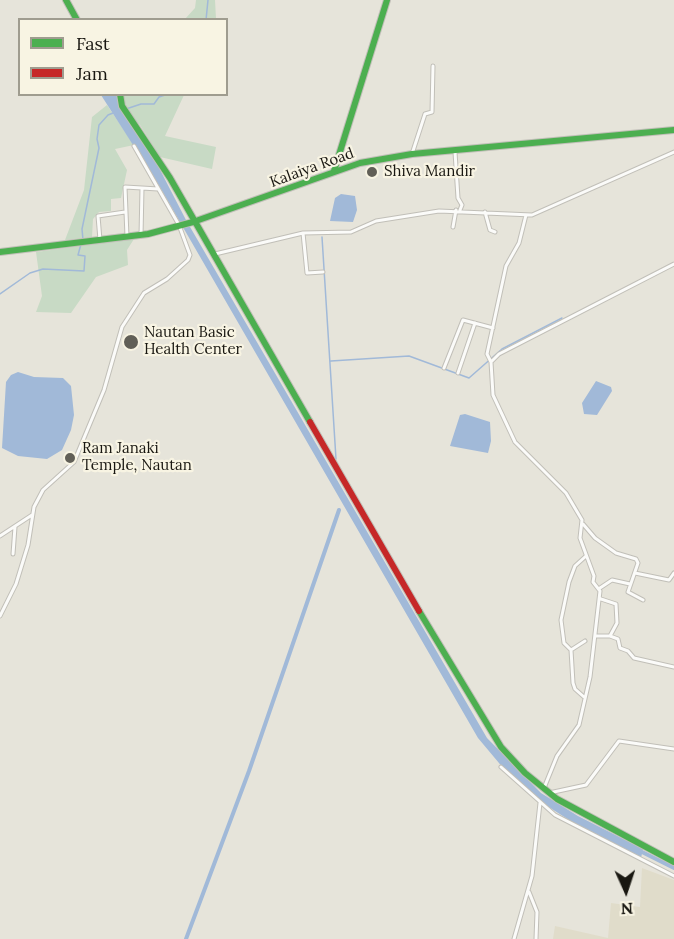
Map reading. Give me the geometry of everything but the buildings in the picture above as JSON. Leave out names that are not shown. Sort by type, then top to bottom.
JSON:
[{"type":"main road","points":[[66,0],[77,18]]},
{"type":"main road","points":[[334,171],[387,0]]},
{"type":"main road","points":[[120,96],[122,106],[129,118],[137,125],[191,222],[213,255],[481,719],[501,747],[547,790],[590,819],[674,862]]},
{"type":"main road","name":"Kalaiya Road","points":[[0,252],[141,236],[191,222],[360,163],[412,154],[455,152],[674,130]]},
{"type":"street","points":[[412,154],[425,114],[432,112],[433,66]]},
{"type":"street","points":[[0,616],[16,584],[28,545],[32,515],[43,490],[74,462],[105,390],[116,342],[134,305],[144,293],[167,279],[188,260],[190,255],[179,225],[134,147]]},
{"type":"street","points":[[453,227],[458,210],[462,205],[458,198],[455,152]]},
{"type":"street","points":[[213,255],[303,233],[351,232],[376,221],[458,210],[526,215],[547,210],[674,152]]},
{"type":"street","points":[[127,237],[126,187],[158,189]]},
{"type":"street","points":[[141,236],[142,188]]},
{"type":"street","points":[[100,240],[98,216],[125,212]]},
{"type":"street","points":[[484,212],[490,230],[495,232]]},
{"type":"street","points":[[526,215],[519,243],[506,266],[493,328],[489,361],[493,395],[515,442],[566,493],[583,524],[595,538],[616,553],[636,559],[638,563],[628,592],[643,600]]},
{"type":"street","points":[[303,233],[307,273],[323,272]]},
{"type":"street","points":[[489,361],[674,264]]},
{"type":"street","points":[[444,368],[463,320],[493,328]]},
{"type":"street","points":[[458,373],[475,322]]},
{"type":"street","points":[[0,536],[32,515]]},
{"type":"street","points":[[583,524],[580,538],[594,576],[593,582],[600,588],[601,599],[590,677],[579,725],[557,756],[547,790],[586,784],[619,741],[674,749]]},
{"type":"street","points":[[13,554],[15,527]]},
{"type":"street","points":[[584,696],[575,689],[571,650],[564,643],[561,628],[564,600],[575,566],[586,556]]},
{"type":"street","points":[[635,573],[669,580],[674,573]]},
{"type":"street","points":[[600,588],[612,579],[630,584]]},
{"type":"street","points":[[601,599],[616,604],[616,623],[610,636]]},
{"type":"street","points":[[595,636],[610,636],[618,639],[620,648],[628,651],[634,658],[674,667]]},
{"type":"street","points":[[571,650],[585,641]]},
{"type":"street","points":[[501,767],[540,803],[572,825],[674,876]]},
{"type":"street","points":[[514,939],[529,891],[540,803]]},
{"type":"street","points":[[529,891],[537,912],[536,939]]},
{"type":"shaded area","points":[[642,868],[674,880],[674,939],[553,939],[555,926],[608,938],[611,903],[640,907]]},
{"type":"green space","points":[[196,0],[215,0],[216,18],[186,18],[195,8]]},
{"type":"green space","points":[[121,96],[184,96],[165,136],[216,147],[212,169],[160,157],[140,125],[128,114]]},
{"type":"green space","points":[[107,105],[134,145],[115,149],[127,170],[121,198],[111,199],[111,211],[99,212],[93,219],[92,237],[65,240],[84,190],[92,117]]},
{"type":"green space","points":[[134,239],[127,250],[128,265],[96,277],[71,313],[36,312],[42,296],[36,252]]},
{"type":"water","points":[[102,96],[118,96],[123,114],[156,162],[186,220],[487,738],[541,793],[578,816],[643,849],[641,858],[588,832],[544,804],[504,769],[478,738],[158,184]]},
{"type":"water","points":[[341,194],[355,196],[357,210],[353,222],[330,221],[335,198]]},
{"type":"water","points":[[18,372],[34,377],[63,378],[71,386],[74,415],[71,430],[62,450],[47,459],[18,456],[2,448],[6,382],[11,375]]},
{"type":"water","points":[[596,381],[611,387],[612,391],[597,415],[584,414],[582,403]]},
{"type":"water","points":[[465,414],[490,422],[491,441],[488,453],[450,446],[460,415]]},
{"type":"waterway","points":[[206,18],[208,0]]},
{"type":"waterway","points":[[126,109],[141,104],[154,104],[162,96]]},
{"type":"waterway","points":[[83,240],[82,229],[99,148],[97,139],[99,125],[113,113]]},
{"type":"waterway","points":[[322,237],[336,459]]},
{"type":"waterway","points":[[0,294],[30,273],[43,269],[84,271],[85,256],[78,255],[81,244]]},
{"type":"waterway","points":[[331,361],[409,356],[469,378],[502,349],[562,318]]},
{"type":"waterway","points":[[186,939],[249,771],[339,510]]},
{"type":"waterway","points":[[640,851],[674,868]]},
{"type":"traffic: fast","points":[[66,0],[76,18]]},
{"type":"traffic: fast","points":[[334,171],[387,0]]},
{"type":"traffic: fast","points":[[120,96],[122,106],[170,178],[310,422]]},
{"type":"traffic: fast","points":[[0,252],[148,234],[193,222],[360,163],[412,154],[674,130]]},
{"type":"traffic: fast","points":[[419,611],[501,747],[525,773],[557,799],[674,862]]},
{"type":"traffic: jam","points":[[310,422],[419,611]]},
{"type":"place","name":"Shiva Mandir","points":[[372,172]]},
{"type":"place","name":"Nautan Basic Health Center","points":[[131,342]]},
{"type":"place","name":"Ram Janaki Temple, Nautan","points":[[70,458]]}]
